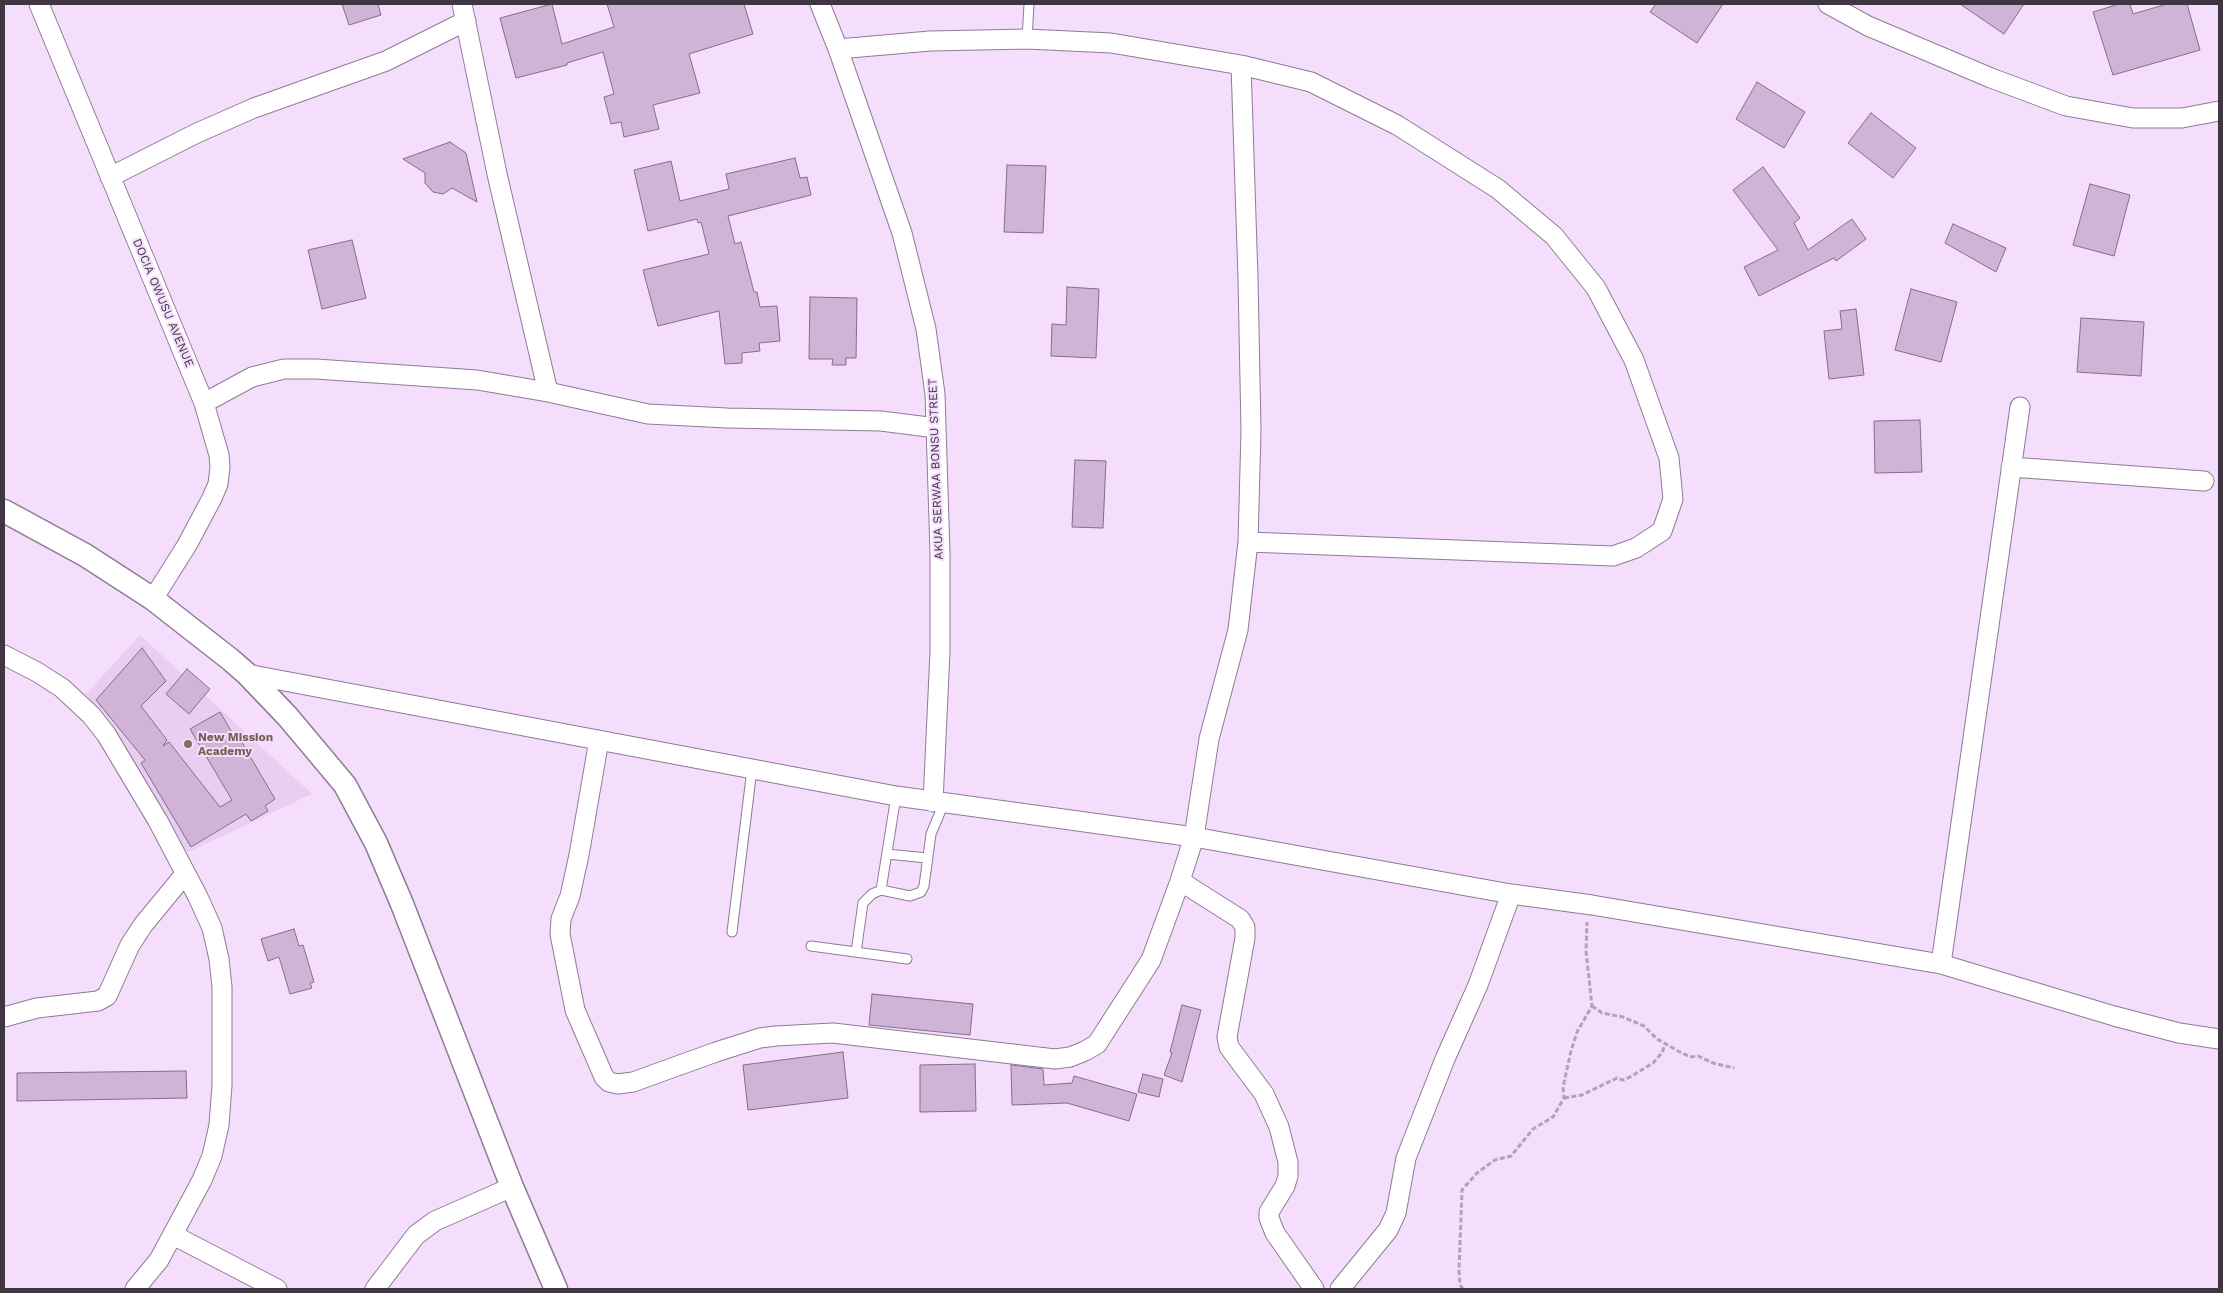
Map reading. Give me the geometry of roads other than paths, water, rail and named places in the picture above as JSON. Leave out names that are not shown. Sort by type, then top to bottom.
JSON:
[{"type":"street","name":"DOCIA OWUSU AVENUE","points":[[39,4],[204,403],[219,455],[218,484],[187,545],[153,599]]},
{"type":"street","name":"AKUA SERWAA BONSU STREET","points":[[820,4],[838,49],[902,233],[916,282],[926,329],[935,394],[940,553],[938,802]]},
{"type":"street","points":[[1828,4],[1868,26],[1991,78],[2066,106],[2133,118],[2182,118],[2219,110]]},
{"type":"street","points":[[110,177],[197,133],[254,108],[386,61],[464,12],[497,174],[548,392]]},
{"type":"street","points":[[838,49],[930,41],[1027,38],[1111,43],[1242,65],[1311,82],[1397,125],[1498,189],[1554,236],[1596,288],[1634,360],[1669,458],[1673,499],[1662,531],[1636,548],[1613,556],[1248,542]]},
{"type":"street","points":[[599,740],[579,855],[570,896],[562,919],[560,934],[575,1010],[604,1077],[609,1082],[618,1084],[633,1082],[760,1038],[776,1036],[833,1033],[1055,1059],[1070,1057],[1096,1044],[1151,960],[1180,881],[1194,837],[1210,739],[1238,630],[1248,542],[1250,364],[1242,65]]},
{"type":"street","points":[[204,403],[252,377],[284,369],[344,370],[477,380],[548,392],[648,414],[727,418],[881,421],[936,428]]},
{"type":"street","points":[[1941,964],[2020,407]]},
{"type":"street","points":[[2011,467],[2204,481]]},
{"type":"street","points":[[4,511],[85,555],[153,599],[247,674],[288,717],[345,785],[368,828],[402,904],[512,1187],[556,1289]]},
{"type":"street","points":[[4,655],[37,672],[62,688],[91,715],[119,754],[158,821],[212,928],[219,959],[222,987],[222,1085],[219,1124],[212,1156],[202,1180],[159,1260],[135,1289]]},
{"type":"street","points":[[247,674],[896,796],[1194,837],[1511,894],[1592,905],[1941,964],[2123,1018],[2179,1033],[2219,1039]]},
{"type":"street","points":[[4,1017],[37,1008],[98,1001],[107,996],[130,945],[185,874]]},
{"type":"street","points":[[1180,881],[1240,919],[1245,927],[1227,1037],[1229,1047],[1264,1094],[1279,1127],[1288,1162],[1288,1176],[1285,1186],[1269,1212],[1269,1218],[1274,1233],[1314,1289]]},
{"type":"street","points":[[1344,1288],[1388,1230],[1396,1213],[1406,1158],[1445,1059],[1478,985],[1511,894]]},
{"type":"street","points":[[375,1289],[416,1235],[444,1217],[512,1187]]},
{"type":"street","points":[[173,1235],[277,1289]]},
{"type":"lane","points":[[1027,38],[1029,4]]},
{"type":"lane","points":[[732,932],[752,769]]},
{"type":"lane","points":[[881,890],[896,796]]},
{"type":"lane","points":[[856,952],[863,903],[872,894],[881,890],[910,896],[918,895],[924,886],[930,834],[938,802]]},
{"type":"lane","points":[[887,854],[927,858]]},
{"type":"lane","points":[[812,946],[907,959]]},
{"type":"place","name":"New Mission Academy","points":[[188,744]]}]
